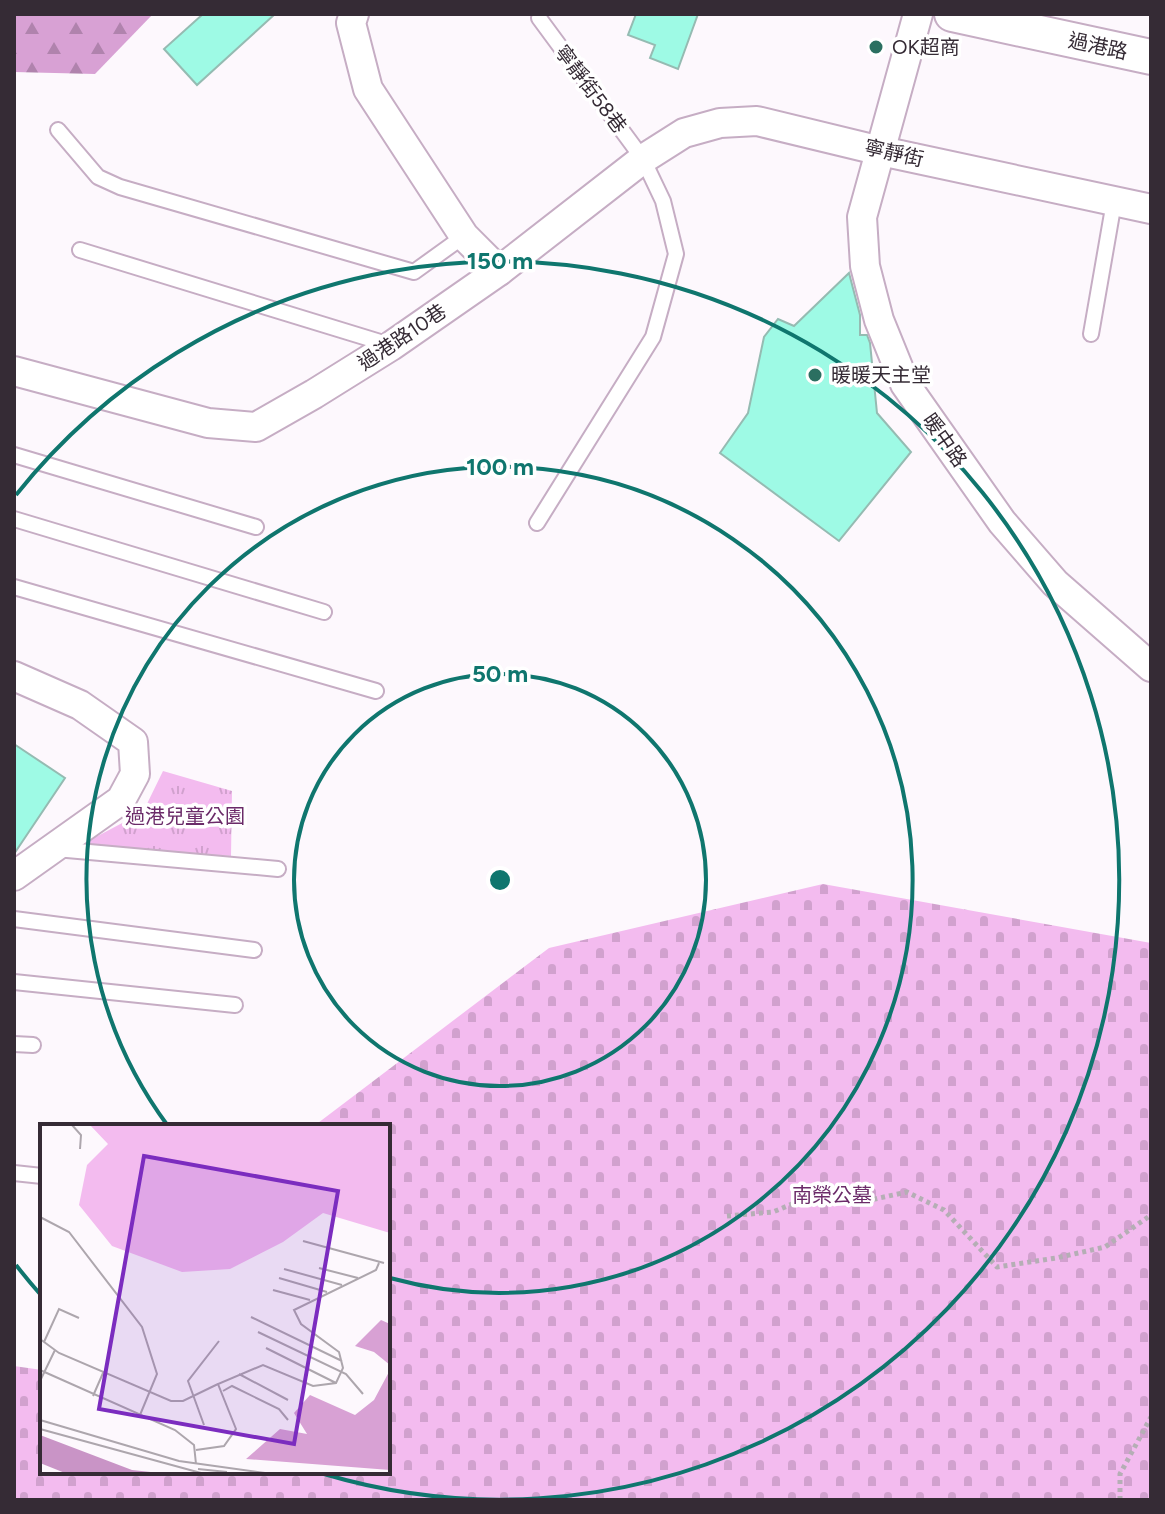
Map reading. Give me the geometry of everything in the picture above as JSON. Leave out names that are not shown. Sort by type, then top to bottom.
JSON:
[{"type":"street","points":[[354,14],[351,23],[368,89],[464,236],[499,271]]},
{"type":"street","name":"暖中路","points":[[918,14],[862,217],[865,266],[879,320],[905,384],[1002,522],[1055,583],[1151,667]]},
{"type":"street","name":"過港路","points":[[952,14],[1151,57]]},
{"type":"street","name":"寧靜街","points":[[499,271],[643,159],[684,133],[720,123],[757,121],[1151,209]]},
{"type":"street","name":"過港路10巷","points":[[14,371],[208,423],[256,427],[391,346],[499,271]]},
{"type":"street","points":[[14,676],[80,705],[133,742],[135,774],[121,800],[14,876]]},
{"type":"lane","name":"寧靜街58巷","points":[[537,523],[653,337],[676,254],[663,201],[643,159],[539,18]]},
{"type":"lane","points":[[58,130],[98,177],[120,187],[414,272],[464,236]]},
{"type":"lane","points":[[1091,334],[1114,202]]},
{"type":"lane","points":[[80,250],[391,346]]},
{"type":"lane","points":[[14,455],[256,527]]},
{"type":"lane","points":[[14,519],[324,612]]},
{"type":"lane","points":[[14,587],[376,691]]},
{"type":"lane","points":[[51,849],[278,869]]},
{"type":"lane","points":[[14,919],[254,950]]},
{"type":"lane","points":[[14,982],[235,1005]]},
{"type":"lane","points":[[14,1044],[33,1045]]},
{"type":"lane","points":[[14,1173],[40,1176]]},
{"type":"path","points":[[727,1216],[773,1212],[821,1192],[861,1202],[907,1192],[944,1210],[997,1267],[1105,1247],[1151,1215]]},
{"type":"path","points":[[1120,1500],[1120,1474],[1151,1417]]},
{"type":"green space","points":[[14,14],[153,14],[95,74],[14,72]]},
{"type":"green space","name":"過港兒童公園","points":[[163,771],[232,791],[231,856],[75,848],[143,812]]},
{"type":"green space","name":"南榮公墓","points":[[823,884],[1151,943],[1151,1500],[14,1500],[14,1366],[40,1370],[40,1474],[390,1474],[390,1124],[317,1124],[549,948]]},
{"type":"building","points":[[203,14],[275,14],[197,85],[164,49]]},
{"type":"building","points":[[636,14],[698,14],[678,69],[650,58],[655,45],[628,35]]},
{"type":"building","name":"暖暖天主堂","points":[[849,273],[860,315],[860,335],[867,335],[870,343],[877,413],[911,452],[839,541],[720,453],[748,413],[764,337],[778,319],[794,326]]},
{"type":"building","points":[[14,744],[65,778],[14,854]]},
{"type":"place","name":"OK超商","points":[[876,47]]},
{"type":"place","name":"暖暖天主堂","points":[[815,375]]}]
